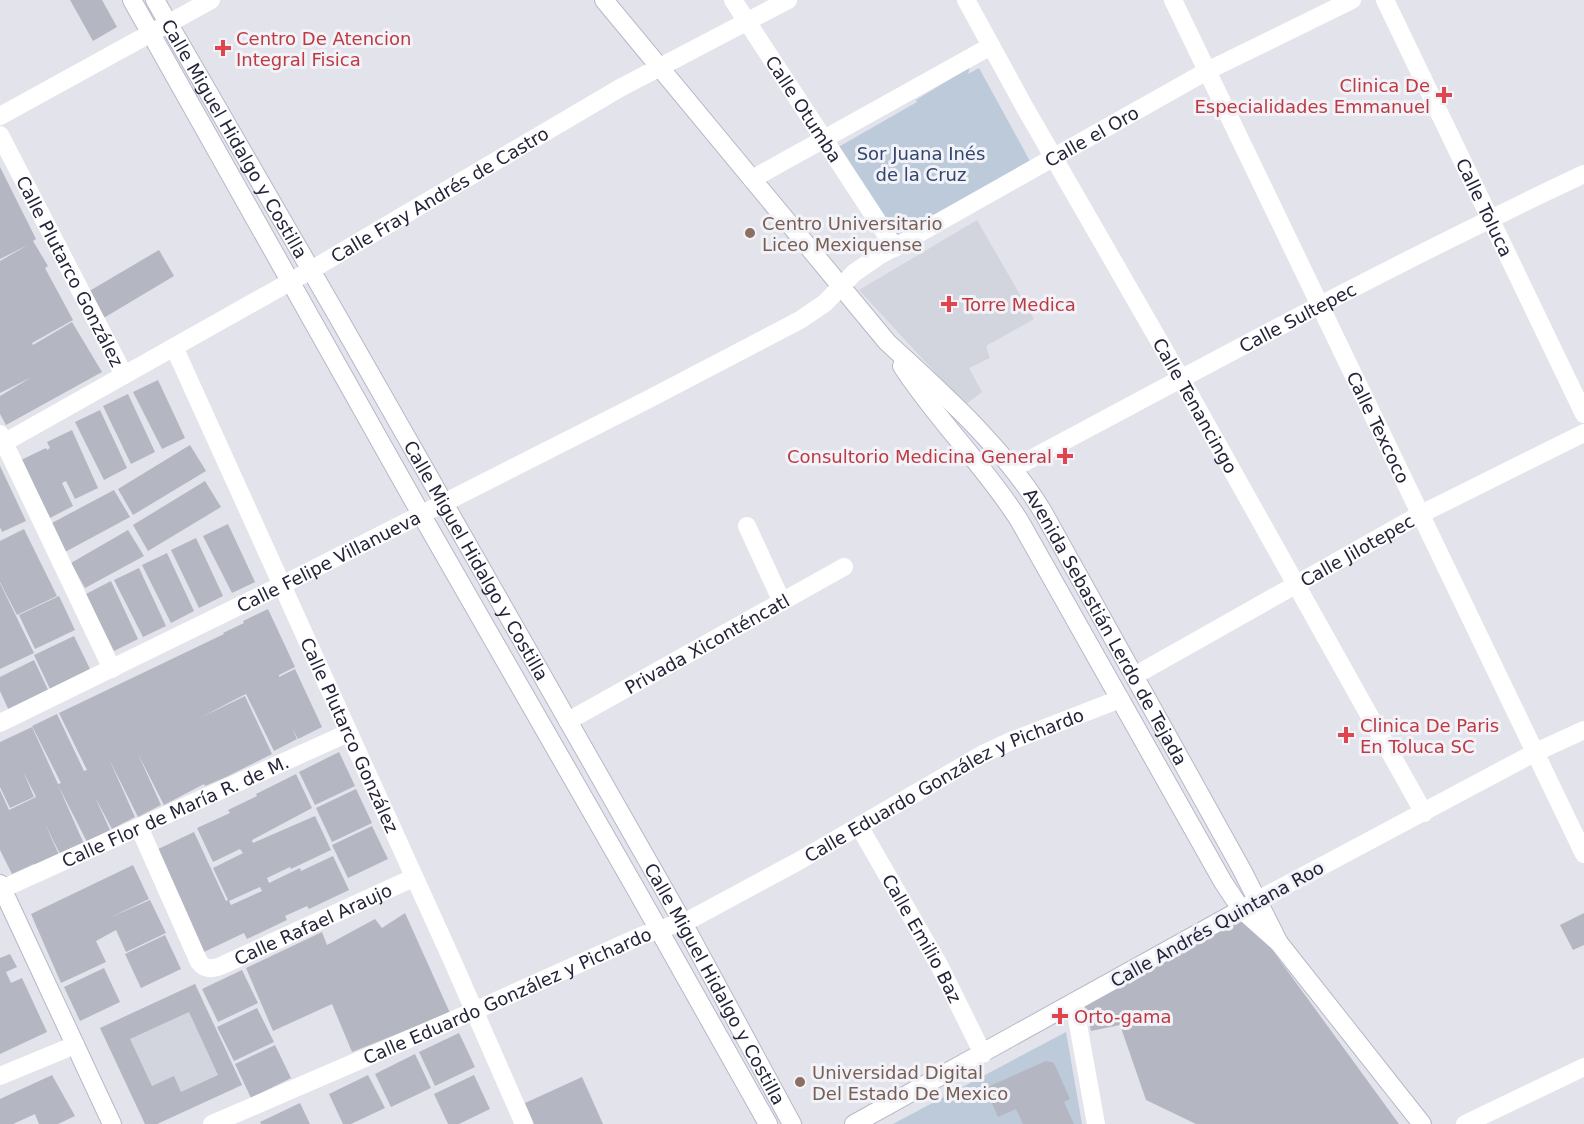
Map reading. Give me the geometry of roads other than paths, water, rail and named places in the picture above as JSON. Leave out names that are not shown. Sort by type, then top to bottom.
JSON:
[{"type":"street","name":"Calle Miguel Hidalgo y Costilla","points":[[132,0],[768,1124]]},
{"type":"street","name":"Calle Miguel Hidalgo y Costilla","points":[[155,0],[312,270],[682,921],[792,1124]]},
{"type":"street","points":[[0,116],[211,0]]},
{"type":"street","name":"Avenida Sebastián Lerdo de Tejada","points":[[604,0],[886,342],[925,399],[1005,498],[1240,909],[1279,943],[1422,1124]]},
{"type":"street","name":"Calle Otumba","points":[[733,0],[895,248]]},
{"type":"street","name":"Calle Fray Andrés de Castro","points":[[2,441],[312,270],[581,111],[788,0]]},
{"type":"street","name":"Calle Tenancingo","points":[[966,0],[1053,159],[1181,379],[1294,585],[1424,813]]},
{"type":"street","name":"Calle Texcoco","points":[[1173,0],[1584,854]]},
{"type":"street","name":"Calle el Oro","points":[[840,287],[865,265],[1207,71],[1352,0]]},
{"type":"street","name":"Calle Toluca","points":[[1385,0],[1584,414]]},
{"type":"street","points":[[752,179],[991,46]]},
{"type":"street","name":"Calle Plutarco González","points":[[0,135],[124,375]]},
{"type":"street","name":"Calle Sultepec","points":[[1014,468],[1319,304],[1490,218],[1584,174]]},
{"type":"street","name":"Calle Felipe Villanueva","points":[[0,723],[282,585],[647,400],[800,320],[825,303],[840,287]]},
{"type":"street","name":"Avenida Sebastián Lerdo de Tejada","points":[[886,342],[932,384],[1014,468],[1043,512],[1258,900],[1279,943]]},
{"type":"street","name":"Calle Plutarco González","points":[[174,347],[524,1124]]},
{"type":"street","name":"Calle Jilotepec","points":[[1134,676],[1421,514],[1584,433]]},
{"type":"street","points":[[2,441],[112,669]]},
{"type":"street","points":[[747,526],[782,602]]},
{"type":"street","name":"Privada Xiconténcatl","points":[[568,721],[844,567]]},
{"type":"street","name":"Calle Eduardo González y Pichardo","points":[[212,1124],[682,921],[741,893],[983,754],[1120,699]]},
{"type":"street","name":"Calle Andrés Quintana Roo","points":[[854,1124],[1240,909],[1584,730]]},
{"type":"street","name":"Calle Flor de María R. de M.","points":[[1,887],[348,733]]},
{"type":"street","name":"Calle Emilio Baz","points":[[859,826],[939,965],[983,1054]]},
{"type":"street","name":"Calle Rafael Araujo","points":[[139,827],[199,962],[206,968],[212,969],[413,878]]},
{"type":"street","points":[[1,887],[112,1124]]},
{"type":"street","points":[[1074,1002],[1096,1124]]},
{"type":"street","points":[[0,1076],[75,1045]]},
{"type":"street","points":[[1465,1124],[1584,1067]]},
{"type":"place","name":"Centro De Atencion Integral Fisica","points":[[223,48]]},
{"type":"place","name":"Clinica De Especialidades Emmanuel","points":[[1444,95]]},
{"type":"place","name":"Centro Universitario Liceo Mexiquense","points":[[750,233]]},
{"type":"place","name":"Torre Medica","points":[[949,304]]},
{"type":"place","name":"Consultorio Medicina General","points":[[1065,456]]},
{"type":"place","name":"Clinica De Paris En Toluca SC","points":[[1346,735]]},
{"type":"place","name":"Orto-gama","points":[[1060,1016]]},
{"type":"place","name":"Universidad Digital Del Estado De Mexico","points":[[800,1082]]},
{"type":"park label","name":"Sor Juana Inés de la Cruz","points":[[921,163]]}]
